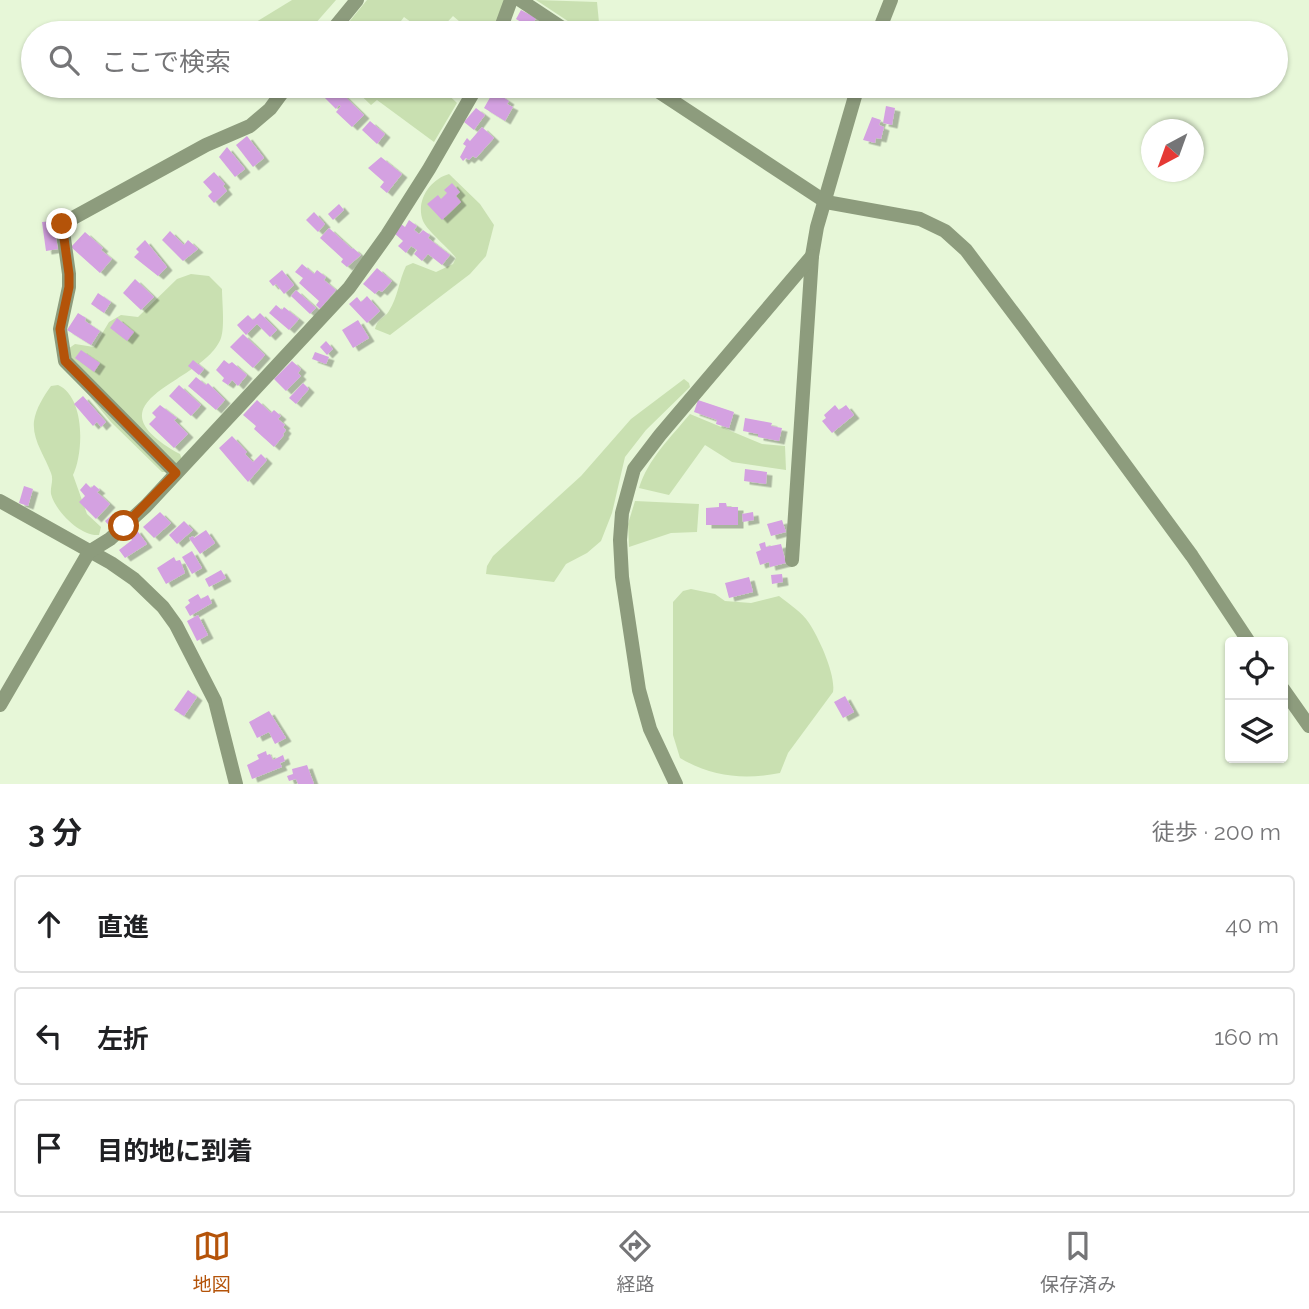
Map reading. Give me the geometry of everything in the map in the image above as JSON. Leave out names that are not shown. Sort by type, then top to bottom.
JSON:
[{"type":"street","points":[[340,21],[357,0]]},
{"type":"street","points":[[503,21],[511,0]]},
{"type":"street","points":[[520,0],[552,21]]},
{"type":"street","points":[[883,21],[891,0]]},
{"type":"street","points":[[176,473],[65,361],[60,329],[69,274],[62,224],[206,145],[250,126],[278,98]]},
{"type":"street","points":[[0,705],[89,552],[110,539],[176,473],[349,288],[387,235],[470,98]]},
{"type":"street","points":[[668,98],[826,202],[920,219],[945,230],[966,250],[1192,556],[1247,637]]},
{"type":"street","points":[[792,560],[812,256],[817,226],[854,98]]},
{"type":"street","points":[[676,784],[650,729],[639,690],[622,577],[622,513],[634,469],[812,256]]},
{"type":"street","points":[[0,501],[134,579],[163,607],[177,625],[215,701],[236,784]]},
{"type":"street","points":[[1288,696],[1309,726]]},
{"type":"green space","points":[[292,0],[336,0],[318,21],[258,21]]},
{"type":"green space","points":[[367,0],[506,0],[498,21],[459,21],[453,16],[448,21],[410,21],[404,17],[401,21],[350,21]]},
{"type":"green space","points":[[536,0],[597,2],[599,21],[568,21]]},
{"type":"green space","points":[[364,98],[452,98],[457,103],[434,142],[377,100],[371,105]]},
{"type":"green space","points":[[449,174],[480,204],[494,225],[486,256],[470,274],[390,335],[375,329],[392,306],[406,266],[413,263],[436,272],[453,264],[456,258],[426,225],[421,213],[426,192],[436,180]]},
{"type":"green space","points":[[191,274],[209,276],[222,289],[222,333],[210,354],[145,405],[143,419],[153,435],[180,454],[182,460],[167,472],[162,472],[111,422],[63,364],[68,349],[75,344],[94,347],[109,322],[121,315],[138,317],[177,279]]},
{"type":"green space","points":[[684,379],[690,387],[646,430],[625,457],[612,513],[601,541],[587,553],[566,564],[554,582],[486,574],[493,556],[581,476],[631,419]]},
{"type":"green space","points":[[58,385],[67,391],[78,413],[79,453],[73,475],[87,514],[101,527],[99,535],[84,532],[70,522],[53,501],[51,494],[52,476],[37,441],[34,421],[38,407],[48,390],[51,386]]},
{"type":"green space","points":[[690,414],[762,444],[785,446],[786,470],[732,462],[705,445],[669,495],[639,488],[654,458]]},
{"type":"green space","points":[[635,501],[699,504],[697,532],[671,533],[629,547],[628,524]]},
{"type":"green space","points":[[691,589],[715,594],[725,601],[751,603],[779,596],[803,615],[817,638],[829,667],[833,692],[788,753],[780,773],[728,775],[704,769],[680,758],[673,735],[673,602],[683,591]]},
{"type":"building","points":[[521,10],[536,18],[534,21],[516,19]]},
{"type":"building","points":[[325,98],[346,98],[364,115],[352,127],[336,112],[341,106],[336,109]]},
{"type":"building","points":[[490,98],[504,98],[509,101],[507,104],[513,107],[505,121],[484,108]]},
{"type":"building","points":[[886,106],[895,108],[892,125],[883,123]]},
{"type":"building","points":[[476,108],[485,115],[474,130],[464,122]]},
{"type":"building","points":[[872,117],[881,120],[879,125],[884,127],[881,139],[876,138],[875,143],[863,140]]},
{"type":"building","points":[[370,121],[385,134],[377,144],[362,130]]},
{"type":"building","points":[[482,127],[494,138],[476,158],[473,156],[463,161],[460,157],[466,146],[463,144],[467,138],[470,141]]},
{"type":"building","points":[[247,136],[264,158],[253,167],[236,145]]},
{"type":"building","points":[[227,147],[245,169],[235,177],[219,157]]},
{"type":"building","points":[[381,157],[402,174],[387,193],[380,187],[384,182],[368,168]]},
{"type":"building","points":[[214,172],[225,184],[223,186],[227,191],[214,203],[208,196],[212,192],[203,182]]},
{"type":"building","points":[[452,183],[460,192],[456,196],[461,202],[442,220],[427,204],[438,195],[441,199],[447,193],[444,190]]},
{"type":"building","points":[[339,204],[344,210],[333,220],[328,214]]},
{"type":"building","points":[[314,212],[325,224],[318,232],[306,220]]},
{"type":"building","points":[[409,220],[417,226],[414,230],[419,234],[423,230],[430,235],[428,238],[450,255],[442,265],[428,254],[422,261],[414,254],[417,250],[411,246],[406,253],[398,246],[403,241],[394,233],[401,224],[405,227]]},
{"type":"building","points":[[53,221],[58,249],[46,251],[42,222]]},
{"type":"building","points":[[329,228],[361,255],[347,267],[341,262],[343,259],[320,238]]},
{"type":"building","points":[[170,231],[184,245],[188,240],[198,249],[183,261],[162,240]]},
{"type":"building","points":[[85,232],[112,259],[100,273],[71,247]]},
{"type":"building","points":[[145,240],[167,267],[158,276],[134,257],[139,252],[136,249]]},
{"type":"building","points":[[302,264],[314,274],[317,270],[336,290],[320,309],[316,305],[319,301],[299,283],[303,278],[295,272]]},
{"type":"building","points":[[377,268],[392,281],[382,292],[379,290],[375,294],[363,284]]},
{"type":"building","points":[[282,270],[294,285],[284,294],[276,284],[273,286],[269,281]]},
{"type":"building","points":[[135,279],[154,297],[141,310],[123,293]]},
{"type":"building","points":[[296,290],[316,308],[310,314],[291,296]]},
{"type":"building","points":[[98,293],[111,302],[104,313],[91,304]]},
{"type":"building","points":[[367,296],[380,311],[367,323],[349,304],[357,297],[361,302]]},
{"type":"building","points":[[276,305],[282,310],[284,307],[299,319],[289,330],[269,313]]},
{"type":"building","points":[[78,313],[100,331],[91,345],[67,330]]},
{"type":"building","points":[[260,313],[277,330],[270,337],[257,324],[246,335],[237,325],[248,315],[253,320]]},
{"type":"building","points":[[117,318],[134,332],[127,341],[110,328]]},
{"type":"building","points":[[358,320],[369,338],[353,348],[342,330]]},
{"type":"building","points":[[243,334],[265,355],[253,368],[230,347]]},
{"type":"building","points":[[326,341],[333,349],[327,355],[320,347]]},
{"type":"building","points":[[81,350],[100,363],[94,372],[75,358]]},
{"type":"building","points":[[315,352],[329,357],[326,364],[312,359]]},
{"type":"building","points":[[193,360],[204,369],[199,375],[188,366]]},
{"type":"building","points":[[224,360],[229,364],[232,362],[247,375],[238,386],[232,380],[228,385],[222,381],[224,378],[216,370]]},
{"type":"building","points":[[292,361],[301,369],[298,373],[301,376],[286,391],[274,379]]},
{"type":"building","points":[[196,377],[206,385],[208,383],[225,400],[216,410],[188,386]]},
{"type":"building","points":[[303,383],[309,389],[296,404],[289,398]]},
{"type":"building","points":[[179,385],[201,405],[191,416],[169,396]]},
{"type":"building","points":[[83,396],[106,422],[101,427],[97,422],[93,426],[74,404]]},
{"type":"building","points":[[257,400],[271,413],[274,410],[281,416],[278,419],[285,425],[284,435],[274,447],[243,415]]},
{"type":"building","points":[[698,400],[734,412],[729,428],[716,424],[717,420],[694,412]]},
{"type":"building","points":[[160,405],[177,418],[174,420],[188,434],[174,448],[149,424],[156,417],[152,413]]},
{"type":"building","points":[[835,405],[839,410],[846,405],[854,415],[832,433],[822,421],[826,418],[824,415]]},
{"type":"building","points":[[745,418],[772,423],[771,426],[782,428],[779,441],[743,431]]},
{"type":"building","points":[[232,436],[253,462],[261,454],[267,460],[248,482],[219,448]]},
{"type":"building","points":[[745,469],[767,472],[766,484],[744,481]]},
{"type":"building","points":[[86,483],[91,488],[94,485],[100,490],[97,492],[110,504],[96,519],[79,502],[85,496],[80,490]]},
{"type":"building","points":[[24,486],[33,489],[28,506],[19,503]]},
{"type":"building","points":[[719,503],[726,503],[727,507],[738,507],[738,525],[706,525],[706,508],[719,507]]},
{"type":"building","points":[[160,512],[171,523],[154,538],[143,527]]},
{"type":"building","points":[[753,512],[754,520],[743,522],[742,514]]},
{"type":"building","points":[[113,514],[119,520],[111,528],[105,521]]},
{"type":"building","points":[[782,520],[786,532],[771,536],[767,524]]},
{"type":"building","points":[[184,521],[193,530],[177,544],[169,535]]},
{"type":"building","points":[[136,529],[147,544],[125,558],[119,550],[132,540],[128,535]]},
{"type":"building","points":[[206,530],[215,543],[200,554],[189,538],[194,538]]},
{"type":"building","points":[[765,542],[766,547],[781,544],[786,563],[770,567],[769,562],[760,565],[756,552],[761,550],[759,544]]},
{"type":"building","points":[[192,551],[202,568],[192,574],[182,557]]},
{"type":"building","points":[[174,557],[176,561],[180,560],[185,573],[166,584],[157,568]]},
{"type":"building","points":[[221,570],[226,578],[209,587],[205,579]]},
{"type":"building","points":[[782,574],[783,582],[772,584],[771,575]]},
{"type":"building","points":[[749,577],[753,592],[729,598],[725,583]]},
{"type":"building","points":[[198,594],[201,599],[208,595],[212,603],[190,616],[185,607],[190,603],[188,600]]},
{"type":"building","points":[[198,615],[208,635],[197,641],[187,621]]},
{"type":"building","points":[[188,690],[197,697],[184,716],[174,710]]},
{"type":"building","points":[[845,696],[854,712],[843,718],[834,702]]},
{"type":"building","points":[[269,711],[286,738],[275,744],[269,732],[257,738],[249,722]]},
{"type":"building","points":[[266,751],[273,760],[283,755],[285,761],[280,763],[282,767],[252,779],[247,765],[259,759],[257,755]]},
{"type":"building","points":[[307,765],[314,784],[298,784],[296,779],[289,781],[287,776],[293,774],[292,769]]},
{"type":"route","points":[[62,224],[69,274],[60,329],[65,361],[176,473],[124,526]]}]
